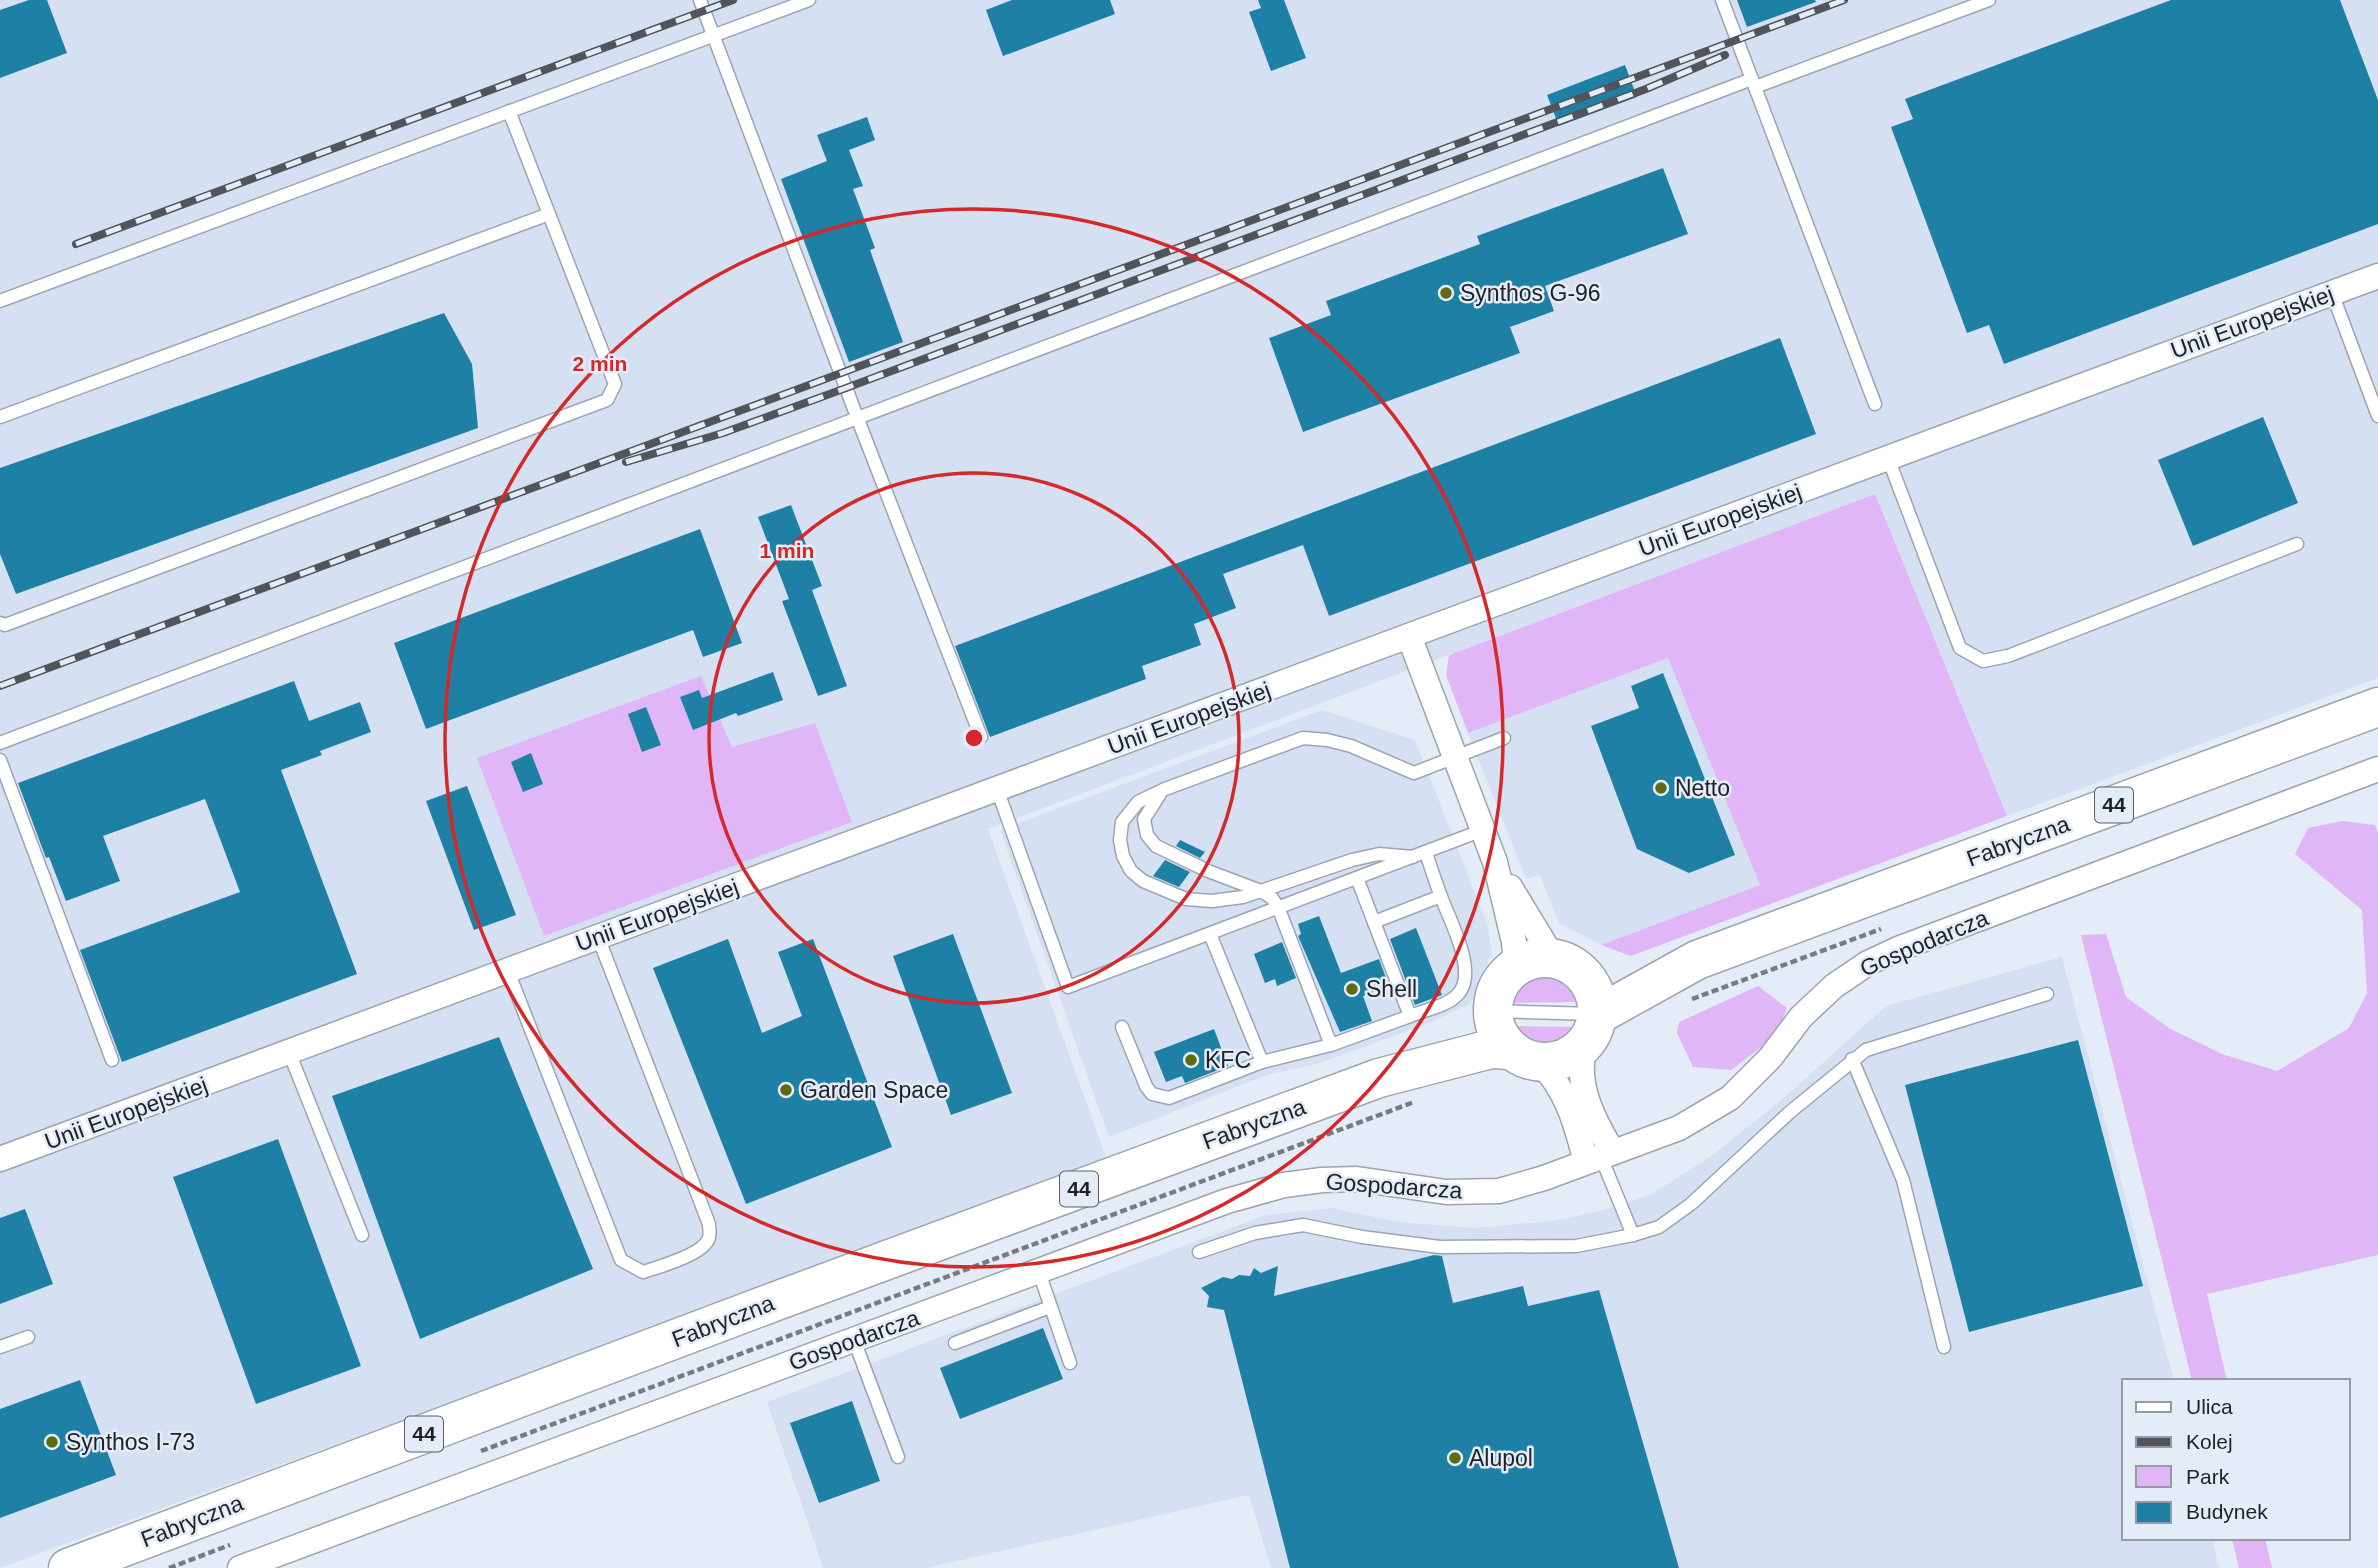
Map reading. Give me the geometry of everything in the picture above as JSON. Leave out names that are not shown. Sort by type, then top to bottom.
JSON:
[{"type":"main road","name":"Fabryczna","points":[[1583,1000],[2378,707]]},
{"type":"main road","name":"44","points":[[1510,971],[1534,959],[1547,958],[1583,1000],[1565,1059],[1525,1056]]},
{"type":"main road","points":[[1510,971],[1498,988],[1493,1011],[1497,1031],[1525,1056]]},
{"type":"main road","name":"Fabryczna","points":[[1379,1078],[1461,1037],[1493,1011]]},
{"type":"main road","name":"Fabryczna","points":[[68,1568],[779,1300],[1379,1078],[1480,1052],[1525,1056]]},
{"type":"street","name":"Unii Europejskiej","points":[[0,1159],[2378,276]]},
{"type":"street","points":[[1409,636],[1495,862],[1516,953],[1510,971]]},
{"type":"street","name":"Gospodarcza","points":[[240,1568],[1227,1201],[1284,1185],[1322,1180],[1357,1179],[1446,1192],[1499,1191],[1544,1178],[1679,1128],[1730,1098],[1770,1058],[1801,1017],[1834,986],[1868,963],[1898,949],[2378,769]]},
{"type":"street","points":[[1495,862],[1537,934],[1583,1000],[1581,1078],[1601,1133],[1600,1157]]},
{"type":"street","points":[[1525,1056],[1560,1087],[1577,1128],[1600,1157]]},
{"type":"lane","points":[[700,0],[981,737]]},
{"type":"lane","points":[[0,300],[809,0]]},
{"type":"lane","points":[[1722,0],[1875,404]]},
{"type":"lane","points":[[0,743],[857,417],[1754,83],[1989,0]]},
{"type":"lane","points":[[0,623],[5,625],[607,400],[615,384],[509,111]]},
{"type":"lane","points":[[0,417],[548,214]]},
{"type":"lane","points":[[2332,293],[2378,416]]},
{"type":"lane","points":[[1888,458],[1960,648],[1983,661],[2008,656],[2297,544]]},
{"type":"lane","points":[[1420,854],[1379,853],[1227,900],[1186,899],[1143,881],[1130,871],[1120,840],[1122,822],[1138,802],[1165,789],[1303,738],[1351,746],[1414,773],[1504,738]]},
{"type":"lane","points":[[0,760],[112,1060]]},
{"type":"lane","points":[[997,789],[1068,987],[1483,830]]},
{"type":"lane","points":[[1165,789],[1144,818],[1147,835],[1156,846],[1272,898],[1278,907],[1331,1045]]},
{"type":"lane","points":[[1122,1027],[1146,1086],[1152,1094],[1169,1098],[1262,1062],[1331,1045],[1448,1001],[1459,993],[1464,984],[1463,956],[1440,896],[1420,854]]},
{"type":"lane","points":[[1357,878],[1409,1016]]},
{"type":"lane","points":[[1374,922],[1440,896]]},
{"type":"lane","points":[[1210,934],[1262,1062]]},
{"type":"lane","points":[[508,971],[621,1260],[643,1272],[658,1267],[704,1248],[710,1237],[709,1224],[598,937]]},
{"type":"lane","points":[[1199,1252],[1255,1233],[1303,1225],[1362,1237],[1440,1247],[1576,1246],[1633,1235],[1659,1227],[1691,1204],[1790,1112],[1866,1050],[2047,994]]},
{"type":"lane","points":[[1493,1011],[1583,1000]]},
{"type":"lane","points":[[289,1052],[362,1235]]},
{"type":"lane","points":[[1852,1059],[1903,1180],[1944,1347]]},
{"type":"lane","points":[[1600,1157],[1633,1235]]},
{"type":"lane","points":[[1039,1272],[1070,1363]]},
{"type":"lane","points":[[955,1343],[1050,1307]]},
{"type":"lane","points":[[0,1348],[28,1337]]},
{"type":"lane","points":[[854,1340],[898,1457]]},
{"type":"path","points":[[1686,1001],[1886,927]]},
{"type":"path","points":[[470,1455],[1426,1098]]},
{"type":"path","points":[[169,1568],[234,1544]]},
{"type":"shaded area","points":[[0,0],[2378,0],[2378,678],[2007,816],[1875,494],[988,829],[1107,1160],[0,1568]]},
{"type":"shaded area","points":[[1668,658],[1761,885],[1601,945],[1559,923],[1540,875],[1526,879],[1468,733]]},
{"type":"shaded area","points":[[1322,710],[1415,740],[1488,926],[1492,953],[1470,1004],[1429,1023],[1317,1064],[1267,1075],[1109,1137],[1000,830]]},
{"type":"shaded area","points":[[2062,957],[2173,1379],[2122,1379],[2122,1540],[2212,1540],[2219,1568],[1271,1568],[1249,1495],[926,1568],[823,1568],[767,1402],[1266,1215],[1332,1208],[1398,1222],[1474,1228],[1552,1221],[1600,1211],[1650,1195],[1710,1157],[1785,1097],[1886,1006]]},
{"type":"green space","points":[[1875,494],[2007,816],[1631,956],[1601,945],[1760,885],[1668,658],[1468,733],[1446,675],[1449,655]]},
{"type":"green space","points":[[701,676],[732,747],[815,723],[852,822],[544,936],[477,758]]},
{"type":"green space","points":[[2342,821],[2375,825],[2378,833],[2378,1255],[2207,1294],[2227,1379],[2192,1379],[2081,935],[2106,934],[2126,997],[2169,1028],[2222,1054],[2277,1071],[2349,1028],[2367,993],[2362,910],[2295,854],[2308,828]]},
{"type":"green space","points":[[1543,974],[1568,981],[1576,989],[1581,1002],[1510,1003],[1523,982]]},
{"type":"green space","points":[[1758,986],[1787,1008],[1777,1035],[1731,1070],[1693,1067],[1677,1033],[1679,1022]]},
{"type":"green space","points":[[1513,1026],[1579,1027],[1563,1041],[1546,1046],[1528,1042]]},
{"type":"green space","points":[[2232,1540],[2265,1540],[2272,1568],[2239,1568]]},
{"type":"building","points":[[29,0],[47,0],[67,53],[0,78],[0,10]]},
{"type":"building","points":[[1012,0],[1110,0],[1115,14],[1003,56],[986,10]]},
{"type":"building","points":[[1258,0],[1284,0],[1306,58],[1271,71],[1249,12],[1261,8]]},
{"type":"building","points":[[1737,0],[1815,0],[1816,2],[1747,27]]},
{"type":"building","points":[[2171,0],[2340,0],[2378,100],[2378,224],[2004,364],[1989,325],[1967,333],[1891,127],[1913,119],[1905,99]]},
{"type":"building","points":[[1625,65],[1637,97],[1559,126],[1547,95]]},
{"type":"building","points":[[867,117],[875,140],[849,150],[863,186],[853,189],[875,248],[870,250],[903,342],[849,362],[781,179],[827,161],[817,135]]},
{"type":"building","name":"Synthos G-96","points":[[1663,168],[1688,234],[1545,286],[1554,311],[1510,327],[1520,353],[1303,432],[1269,338],[1331,315],[1326,301],[1480,244],[1477,236]]},
{"type":"building","points":[[444,313],[472,364],[478,428],[16,594],[0,554],[0,468]]},
{"type":"building","points":[[1780,338],[1816,434],[1329,616],[1303,545],[1223,574],[1236,608],[1194,624],[1201,645],[1142,666],[1146,679],[990,737],[955,646]]},
{"type":"building","points":[[2263,417],[2298,503],[2193,546],[2158,460]]},
{"type":"building","points":[[791,505],[822,586],[812,590],[847,686],[818,696],[782,601],[789,599],[758,517]]},
{"type":"building","points":[[700,529],[742,643],[703,657],[693,630],[426,729],[394,643]]},
{"type":"building","points":[[773,672],[783,700],[738,716],[736,713],[693,730],[680,697],[699,690],[702,698]]},
{"type":"building","name":"Netto","points":[[1663,673],[1735,855],[1689,873],[1637,849],[1591,726],[1639,708],[1631,686]]},
{"type":"building","points":[[294,681],[309,721],[360,702],[371,732],[320,751],[322,755],[281,770],[357,974],[122,1062],[80,950],[240,892],[205,799],[103,836],[120,881],[66,901],[49,857],[46,858],[18,783]]},
{"type":"building","points":[[646,707],[661,745],[642,752],[628,714]]},
{"type":"building","points":[[531,753],[543,784],[523,792],[511,762]]},
{"type":"building","points":[[467,786],[516,915],[474,930],[426,801]]},
{"type":"building","points":[[1180,840],[1205,852],[1200,858],[1176,846]]},
{"type":"building","points":[[1165,860],[1190,872],[1179,887],[1153,876]]},
{"type":"building","points":[[1319,916],[1341,973],[1379,959],[1389,986],[1363,996],[1372,1021],[1340,1032],[1298,936],[1301,934],[1298,924]]},
{"type":"building","points":[[1416,928],[1442,995],[1415,1005],[1390,939]]},
{"type":"building","points":[[953,934],[1012,1093],[951,1115],[893,956]]},
{"type":"building","name":"Garden Space","points":[[728,939],[762,1033],[802,1016],[778,952],[813,939],[892,1147],[746,1204],[653,968]]},
{"type":"building","points":[[1282,942],[1296,978],[1277,986],[1275,979],[1265,983],[1254,954]]},
{"type":"building","name":"KFC","points":[[1214,1029],[1228,1066],[1185,1083],[1182,1076],[1166,1082],[1154,1052]]},
{"type":"building","points":[[499,1037],[593,1269],[420,1339],[332,1096]]},
{"type":"building","points":[[2078,1040],[2143,1286],[1969,1332],[1905,1085]]},
{"type":"building","points":[[278,1139],[361,1366],[256,1404],[173,1177]]},
{"type":"building","points":[[25,1209],[53,1284],[0,1304],[0,1218]]},
{"type":"building","name":"Alupol","points":[[1434,1255],[1442,1256],[1453,1303],[1523,1286],[1528,1306],[1599,1290],[1679,1568],[1290,1568],[1224,1310],[1207,1307],[1209,1296],[1201,1288],[1223,1277],[1232,1279],[1239,1275],[1250,1276],[1254,1268],[1261,1273],[1278,1266],[1274,1296]]},
{"type":"building","points":[[1043,1328],[1063,1379],[960,1419],[940,1368]]},
{"type":"building","name":"Synthos I-73","points":[[80,1380],[116,1475],[0,1518],[0,1409]]},
{"type":"building","points":[[852,1401],[880,1481],[819,1503],[790,1423]]},
{"type":"railway","points":[[76,244],[733,0]]},
{"type":"railway","points":[[0,686],[1844,0]]},
{"type":"railway","points":[[626,462],[723,433],[846,388],[1646,89],[1725,55]]},
{"type":"place","name":"Synthos G-96","points":[[1446,293]]},
{"type":"place","name":"Netto","points":[[1661,788]]},
{"type":"place","name":"Shell","points":[[1352,989]]},
{"type":"place","name":"KFC","points":[[1191,1060]]},
{"type":"place","name":"Garden Space","points":[[786,1090]]},
{"type":"place","name":"Synthos I-73","points":[[52,1442]]},
{"type":"place","name":"Alupol","points":[[1455,1458]]}]
